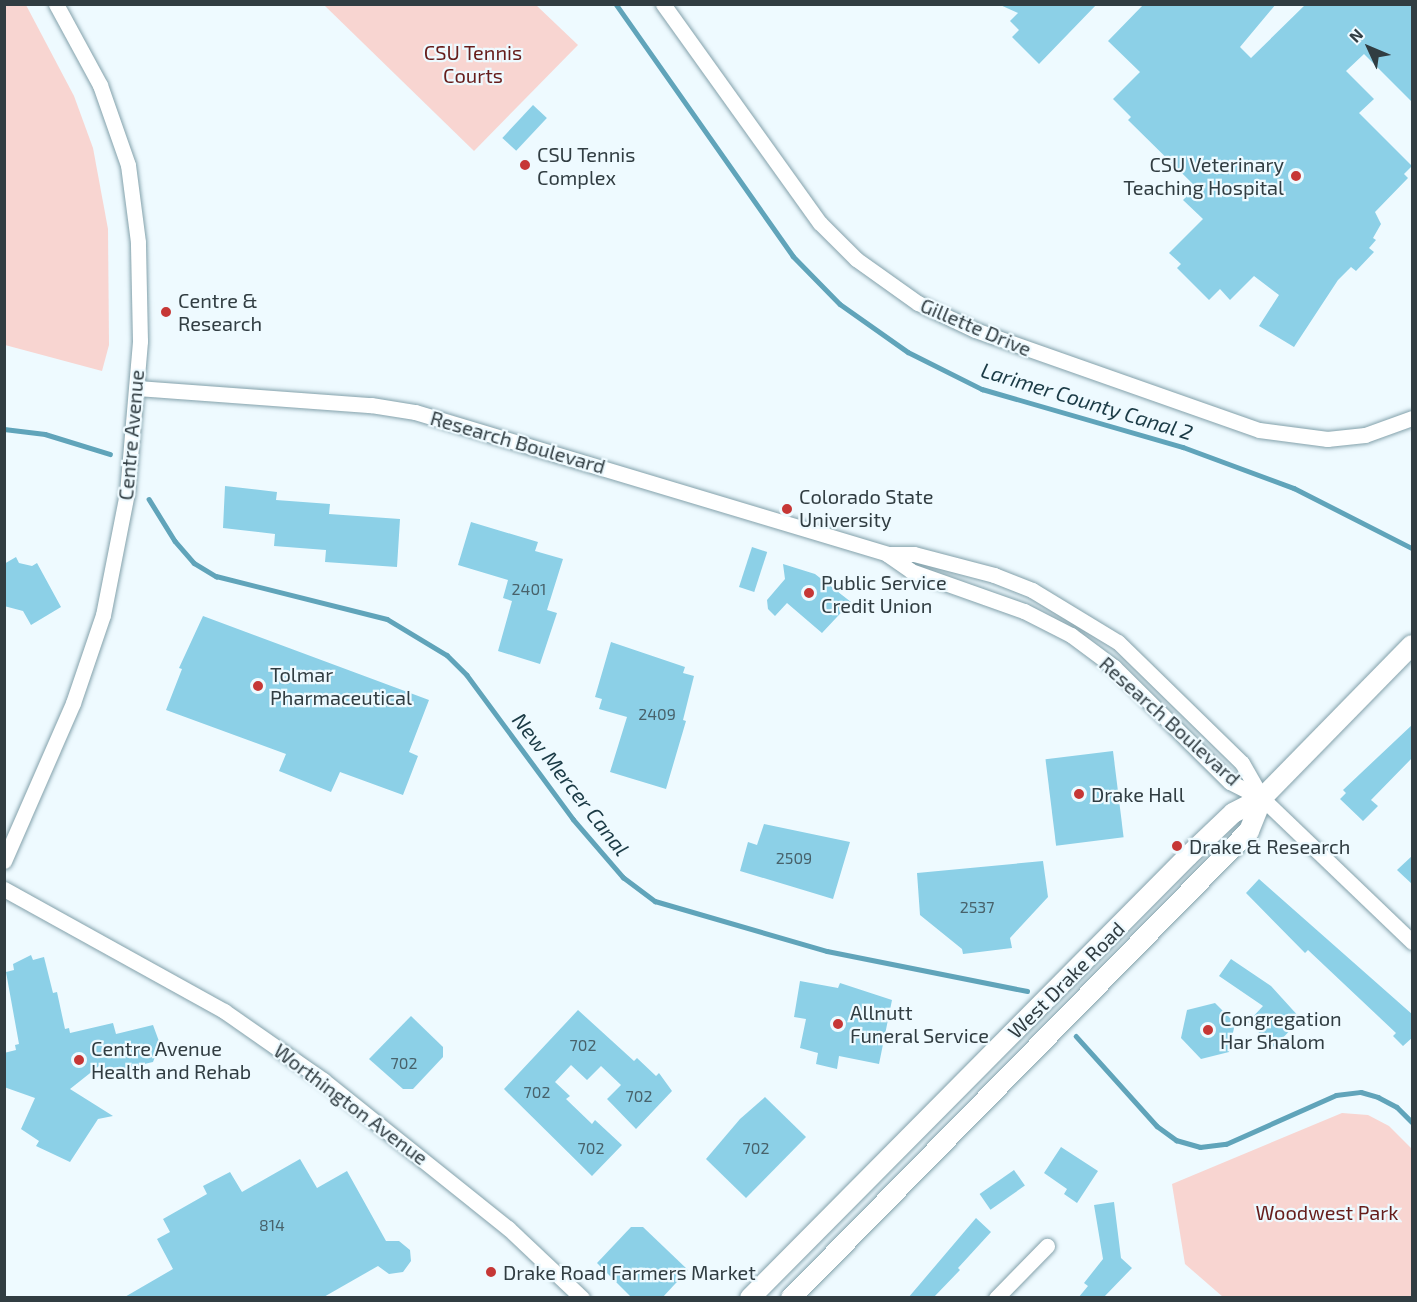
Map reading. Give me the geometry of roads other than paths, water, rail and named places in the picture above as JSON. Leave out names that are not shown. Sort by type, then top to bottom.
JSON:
[{"type":"main road","name":"West Drake Road","points":[[750,1298],[1233,813],[1262,798],[1413,645]]},
{"type":"main road","name":"West Drake Road","points":[[791,1298],[1249,831],[1262,798]]},
{"type":"main road","points":[[1086,998],[1081,987],[1082,978],[1103,944]]},
{"type":"street","name":"Centre Avenue","points":[[4,861],[73,703],[103,615],[127,493],[136,388],[138,242],[128,165],[104,93],[56,4]]},
{"type":"street","name":"Gillette Drive","points":[[663,4],[820,223],[856,259],[918,303],[975,330],[1260,430],[1327,439],[1365,435],[1413,418]]},
{"type":"street","name":"Research Boulevard","points":[[136,388],[370,405],[415,412],[887,554],[914,554],[993,575],[1032,590],[1080,616],[1118,642],[1242,763],[1262,798]]},
{"type":"street","name":"Research Boulevard","points":[[887,554],[910,571],[1024,611],[1071,635],[1114,667],[1230,782],[1262,798]]},
{"type":"street","points":[[1262,798],[1413,942]]},
{"type":"street","name":"Worthington Avenue","points":[[4,889],[224,1011],[323,1080],[501,1222],[582,1298]]},
{"type":"street","points":[[996,1298],[1047,1245]]},
{"type":"waterway","name":"Larimer County Canal 2","points":[[616,4],[793,256],[840,304],[908,352],[982,389],[1183,447],[1294,488],[1412,548]]},
{"type":"waterway","name":"New Mercer Canal","points":[[4,429],[45,434],[110,454]]},
{"type":"waterway","name":"New Mercer Canal","points":[[149,499],[175,541],[194,563],[216,576],[387,619],[447,655],[467,675],[573,819],[623,877],[655,901],[827,951],[1027,991]]},
{"type":"waterway","name":"New Mercer Canal","points":[[1076,1036],[1157,1126],[1176,1140],[1200,1147],[1226,1144],[1336,1095],[1361,1092],[1378,1097],[1397,1107],[1412,1122]]},
{"type":"place","name":"CSU Tennis Complex","points":[[525,165]]},
{"type":"place","name":"CSU Veterinary Teaching Hospital","points":[[1296,176]]},
{"type":"place","name":"Centre & Research","points":[[166,312]]},
{"type":"place","name":"Colorado State University","points":[[787,509]]},
{"type":"place","name":"Public Service Credit Union","points":[[809,593]]},
{"type":"place","name":"Tolmar Pharmaceutical","points":[[258,686]]},
{"type":"place","name":"Drake Hall","points":[[1079,794]]},
{"type":"place","name":"Drake & Research","points":[[1177,846]]},
{"type":"place","name":"Allnutt Funeral Service","points":[[838,1024]]},
{"type":"place","name":"Congregation Har Shalom","points":[[1208,1030]]},
{"type":"place","name":"Centre Avenue Health and Rehab","points":[[79,1060]]},
{"type":"place","name":"Drake Road Farmers Market","points":[[491,1272]]},
{"type":"park label","name":"CSU Tennis Courts","points":[[473,64]]},
{"type":"park label","name":"Woodwest Park","points":[[1327,1212]]}]
